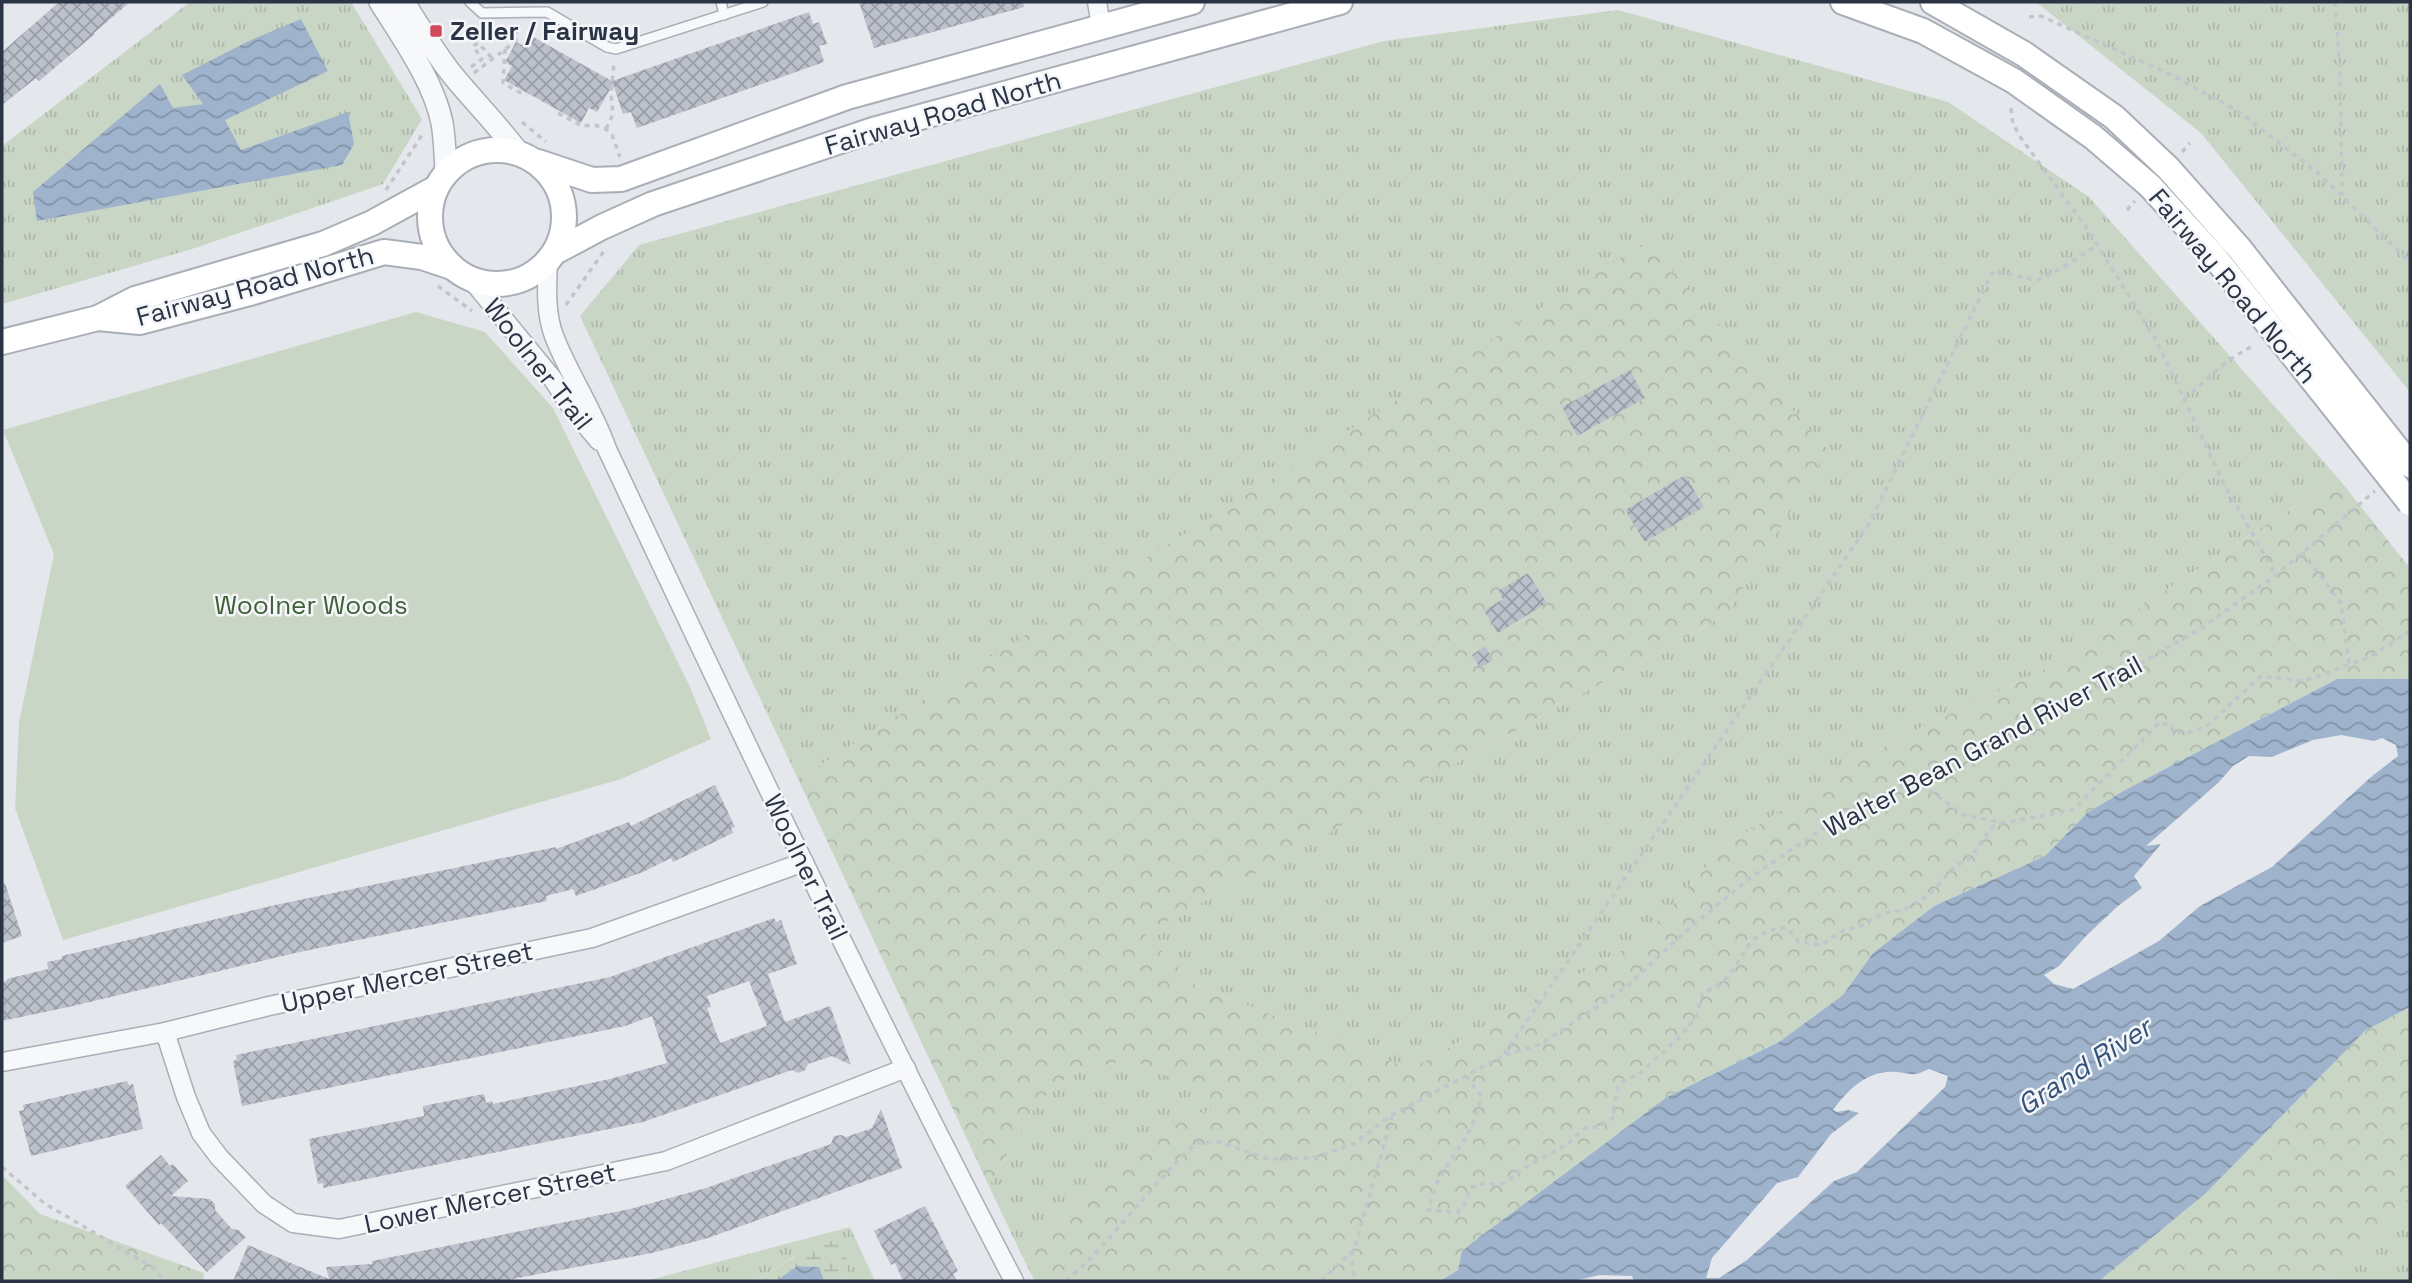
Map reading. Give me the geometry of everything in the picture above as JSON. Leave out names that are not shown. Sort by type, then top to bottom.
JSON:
[{"type":"main road","name":"Fairway Road North","points":[[537,154],[592,180],[621,178],[847,97],[1192,2]]},
{"type":"main road","name":"Fairway Road North","points":[[552,256],[612,222],[653,204],[873,130],[1340,2]]},
{"type":"main road","name":"Fairway Road North","points":[[1843,2],[1923,31],[2014,81],[2093,137],[2150,186],[2340,395],[2410,465]]},
{"type":"main road","name":"Fairway Road North","points":[[1933,2],[2024,54],[2114,117],[2168,167],[2239,248],[2410,503]]},
{"type":"main road","points":[[504,149],[537,154],[553,178],[564,202],[564,228],[552,256],[528,277],[513,282],[489,284],[462,273],[442,255],[435,242],[430,222],[431,204],[441,180],[468,156],[488,150],[504,149]]},
{"type":"main road","name":"Fairway Road North","points":[[2,342],[98,318],[135,299],[227,274],[344,236],[441,180]]},
{"type":"main road","name":"Fairway Road North","points":[[98,318],[140,322],[250,293],[384,252],[422,257],[462,273]]},
{"type":"street","points":[[380,2],[410,51],[438,108],[442,124],[441,180]]},
{"type":"street","points":[[404,2],[455,78],[537,154]]},
{"type":"street","points":[[1097,2],[1101,26]]},
{"type":"street","name":"Woolner Trail","points":[[552,256],[548,312],[554,335],[804,862],[1014,1281]]},
{"type":"street","name":"Woolner Trail","points":[[462,273],[552,378],[589,430],[607,449]]},
{"type":"street","name":"Upper Mercer Street","points":[[2,1062],[165,1031],[269,1006],[592,938],[804,862]]},
{"type":"street","name":"Lower Mercer Street","points":[[165,1031],[201,1133],[219,1157],[264,1204],[292,1223],[340,1229],[666,1161],[906,1068]]},
{"type":"lane","points":[[470,2],[482,13],[547,12],[607,47],[616,49],[763,2]]},
{"type":"lane","points":[[721,2],[724,15]]},
{"type":"path","points":[[2335,2],[2340,69],[2342,196]]},
{"type":"path","points":[[2029,17],[2041,16],[2165,72],[2235,109],[2317,172],[2410,262]]},
{"type":"path","points":[[473,75],[516,41],[516,22]]},
{"type":"path","points":[[468,69],[482,59],[473,46],[478,43],[492,58]]},
{"type":"path","points":[[505,49],[503,83],[526,96]]},
{"type":"path","points":[[606,129],[613,114],[611,93],[616,49]]},
{"type":"path","points":[[2011,108],[2013,124],[2021,138],[2097,245],[2155,338],[2224,484],[2276,575]]},
{"type":"path","points":[[558,113],[582,126],[595,125],[606,129],[612,135],[620,157]]},
{"type":"path","points":[[513,115],[537,154]]},
{"type":"path","points":[[382,197],[428,126]]},
{"type":"path","points":[[562,311],[610,242]]},
{"type":"path","points":[[1503,1056],[1869,524],[1993,271],[2037,280],[2064,267],[2097,245]]},
{"type":"path","points":[[431,282],[475,314]]},
{"type":"path","points":[[2184,399],[2235,356],[2255,344]]},
{"type":"path","name":"Walter Bean Grand River Trail","points":[[1066,1281],[1088,1262],[1170,1167],[1196,1143],[1221,1142],[1268,1159],[1313,1157],[1353,1144],[1392,1115],[1503,1056],[1541,1044],[1626,987],[1688,929],[1754,876],[1852,808],[2024,730],[2202,628],[2276,575],[2380,487]]},
{"type":"path","points":[[2302,552],[2341,603],[2349,664]]},
{"type":"path","points":[[1466,1076],[1481,1096],[1477,1117],[1461,1147],[1441,1175],[1428,1210],[1458,1212],[1464,1205],[1470,1188],[1479,1184],[1507,1182],[1524,1168],[1568,1144],[1583,1129],[1601,1126],[1612,1119],[1618,1087],[1623,1081],[1639,1074],[1681,1036],[1697,1015],[1702,995],[1721,984],[1756,936],[1787,928],[1799,942],[1821,945],[1834,935],[1859,927],[1882,913],[1903,910],[1930,894],[1954,867],[1969,859],[1993,826],[2073,810],[2160,722],[2170,724],[2174,733],[2193,732],[2209,724],[2261,676],[2304,681],[2370,657],[2410,631]]},
{"type":"path","points":[[1913,779],[1964,815],[2003,823]]},
{"type":"path","points":[[1354,1281],[1352,1251],[1392,1115]]},
{"type":"path","points":[[2,1166],[44,1203],[153,1268],[165,1281]]},
{"type":"path","points":[[1321,1281],[1352,1251]]},
{"type":"green space","points":[[190,2],[351,2],[422,119],[383,184],[189,250],[2,304],[2,146]]},
{"type":"green space","points":[[2036,2],[2410,2],[2410,392],[2201,133]]},
{"type":"green space","points":[[1618,10],[1948,102],[2089,197],[2338,478],[2045,669],[1897,739],[1726,845],[1642,939],[1411,1069],[1195,985],[1144,934],[1727,614],[1648,242],[798,779],[580,316],[639,245],[1384,41]]},
{"type":"green space","points":[[1647,241],[1828,450],[1727,614],[1145,934],[1195,985],[1411,1069],[1642,939],[1726,845],[1897,739],[2045,669],[2338,478],[2410,568],[2410,679],[2337,679],[2125,790],[2087,813],[2045,856],[1934,906],[1873,953],[1843,995],[1779,1042],[1667,1097],[1473,1242],[1462,1251],[1458,1270],[1440,1281],[1035,1281],[1023,1258],[1170,1119],[1224,1108],[1131,1059],[1073,1073],[1037,1103],[989,1186],[798,779]]},
{"type":"green space","name":"Woolner Woods","points":[[416,312],[485,332],[553,408],[690,687],[711,739],[621,779],[63,940],[15,808],[19,723],[54,554],[3,430]]},
{"type":"green space","points":[[2410,1007],[2410,1197],[2323,1281],[2099,1281],[2205,1194],[2366,1030]]},
{"type":"green space","points":[[1131,1059],[1225,1108],[1170,1119],[1023,1258],[989,1186],[1037,1103],[1073,1073]]},
{"type":"green space","points":[[2,1175],[40,1214],[204,1273],[203,1281],[2,1281]]},
{"type":"green space","points":[[2410,1197],[2410,1281],[2323,1281]]},
{"type":"green space","points":[[850,1227],[875,1281],[843,1281],[847,1276],[795,1256],[757,1280],[646,1281]]},
{"type":"green space","points":[[830,1241],[847,1246],[847,1276],[843,1281],[823,1281],[818,1267],[797,1266],[776,1281],[735,1281],[757,1280],[796,1256]]},
{"type":"water","points":[[301,19],[328,71],[225,120],[241,150],[348,112],[354,144],[342,165],[37,221],[33,192],[160,84],[173,108],[203,104],[182,75],[251,40]]},
{"type":"water","name":"Grand River","points":[[2337,679],[2410,679],[2410,1007],[2366,1030],[2205,1194],[2099,1281],[1634,1281],[1632,1276],[1600,1275],[1573,1281],[1440,1281],[1458,1270],[1462,1251],[1473,1242],[1667,1097],[1779,1042],[1843,995],[1873,953],[1934,906],[2045,856],[2087,813],[2125,790]],"holes":[[[2341,735],[2374,741],[2382,738],[2396,745],[2398,756],[2272,867],[2200,906],[2159,941],[2073,989],[2054,984],[2044,975],[2059,966],[2086,936],[2142,888],[2134,876],[2161,844],[2146,846],[2218,783],[2233,766],[2249,756],[2272,757],[2313,740]],[[1929,1069],[1948,1076],[1945,1087],[1857,1172],[1834,1181],[1747,1260],[1719,1278],[1706,1278],[1712,1258],[1777,1183],[1798,1177],[1831,1134],[1859,1113],[1833,1110],[1852,1088],[1877,1074],[1913,1074]]]},
{"type":"water","points":[[797,1266],[819,1267],[824,1280],[776,1281]]},
{"type":"building","points":[[59,2],[130,2],[39,81],[36,78],[2,105],[2,52]]},
{"type":"building","points":[[859,2],[1023,2],[1024,7],[874,48]]},
{"type":"building","points":[[809,12],[813,24],[819,22],[827,44],[819,46],[824,62],[637,128],[631,112],[623,114],[613,84],[597,112],[589,108],[581,123],[504,80],[512,66],[505,62],[516,42],[522,45],[528,34],[612,81]]},
{"type":"building","points":[[1630,370],[1645,398],[1577,436],[1562,407]]},
{"type":"building","points":[[1685,475],[1704,507],[1645,542],[1625,510]]},
{"type":"building","points":[[1528,573],[1547,603],[1498,633],[1484,611],[1503,599],[1498,591]]},
{"type":"building","points":[[1485,646],[1493,660],[1480,668],[1472,655]]},
{"type":"building","points":[[715,785],[735,827],[731,828],[733,833],[673,862],[671,858],[643,872],[576,896],[573,889],[546,896],[547,901],[295,953],[2,1021],[2,982],[48,969],[47,962],[62,959],[62,956],[275,905],[556,849],[629,822],[631,826]]},
{"type":"building","points":[[5,883],[22,936],[2,943],[2,884]]},
{"type":"building","points":[[774,918],[776,922],[781,920],[797,964],[768,974],[785,1022],[830,1006],[851,1065],[832,1056],[808,1064],[805,1070],[798,1073],[792,1070],[643,1122],[323,1188],[323,1183],[318,1184],[309,1139],[424,1116],[423,1106],[484,1094],[486,1103],[492,1101],[493,1104],[610,1079],[667,1063],[652,1016],[625,1026],[242,1106],[233,1061],[237,1060],[236,1055],[610,977]],"holes":[[[749,981],[767,1026],[720,1043],[707,1008],[711,1007],[707,996]]]},
{"type":"building","points":[[127,1081],[129,1085],[133,1084],[143,1129],[31,1156],[19,1111],[24,1110],[23,1105]]},
{"type":"building","points":[[881,1109],[902,1168],[708,1238],[652,1253],[501,1281],[233,1281],[248,1245],[329,1279],[326,1267],[372,1264],[372,1261],[630,1209],[706,1188],[831,1144],[834,1136],[846,1137],[872,1128]]},
{"type":"building","points":[[161,1155],[188,1181],[171,1196],[210,1199],[215,1204],[215,1210],[232,1229],[238,1230],[246,1237],[207,1272],[161,1223],[159,1225],[125,1186]]},
{"type":"building","points":[[925,1206],[958,1271],[953,1274],[957,1281],[903,1281],[895,1263],[891,1265],[874,1231]]},
{"type":"place","name":"Zeller / Fairway","points":[[436,31]]}]
